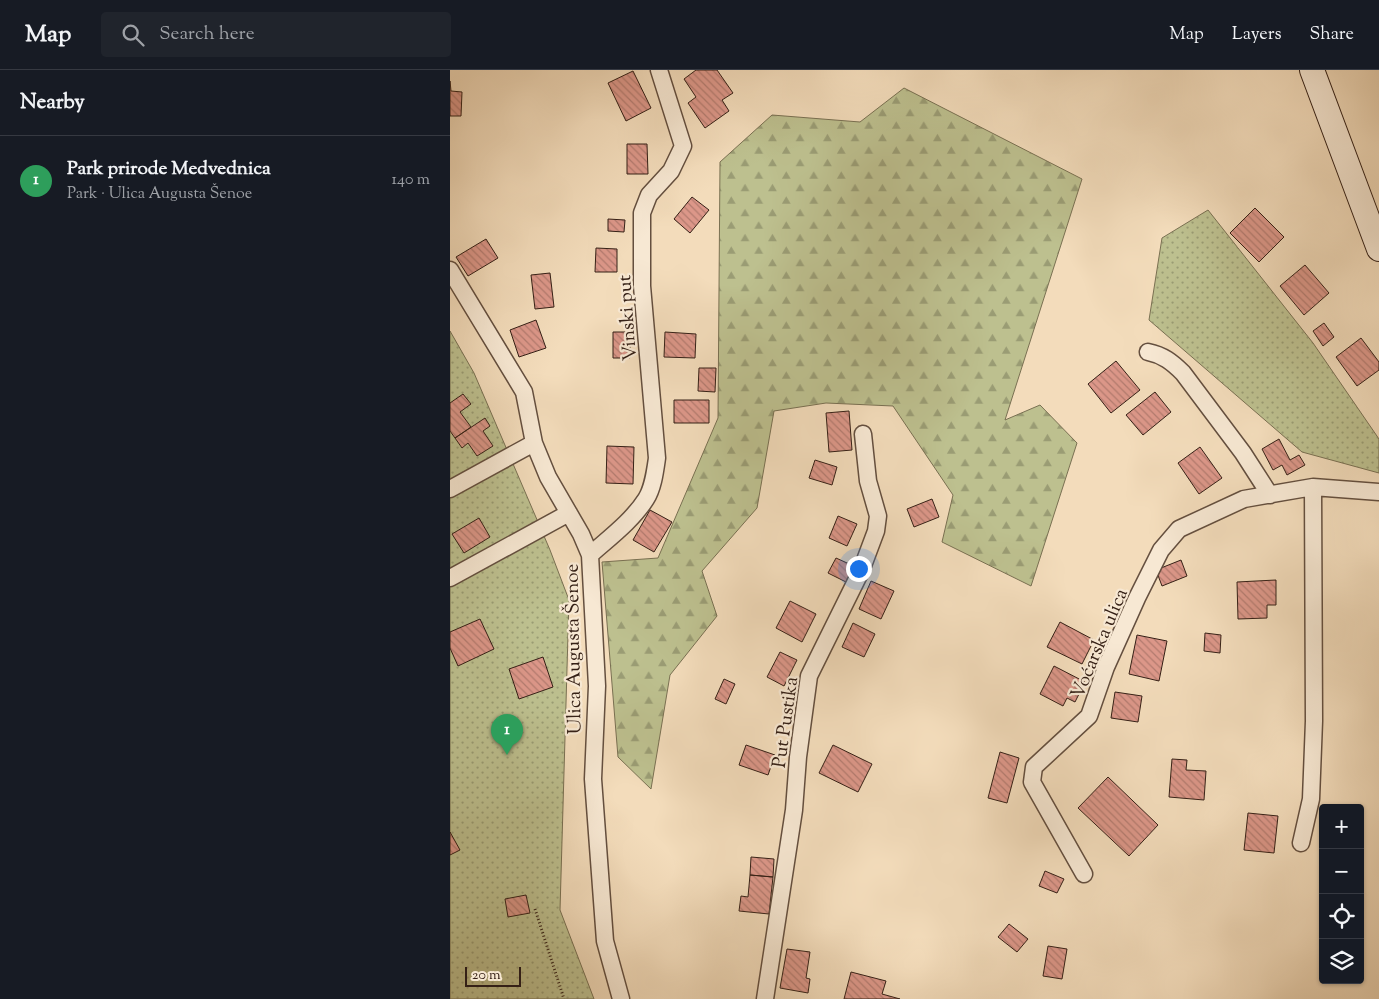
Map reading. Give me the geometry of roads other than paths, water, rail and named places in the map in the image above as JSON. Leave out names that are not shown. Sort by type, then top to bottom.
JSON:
[{"type":"main road","points":[[1312,70],[1379,249]]},
{"type":"street","name":"Vinski put","points":[[590,555],[646,499],[654,480],[657,458],[642,286],[642,212],[649,195],[671,171],[683,146],[659,70]]},
{"type":"street","name":"Ulica Augusta Šenoe","points":[[450,270],[524,392],[534,443],[548,477],[590,555],[597,686],[593,779],[605,941],[621,999]]},
{"type":"street","points":[[1148,352],[1160,355],[1172,362],[1183,373],[1243,453],[1270,495]]},
{"type":"street","name":"Put Pustika","points":[[765,999],[794,810],[798,757],[809,676],[861,571],[876,531],[878,516],[868,482],[863,434]]},
{"type":"street","points":[[450,489],[534,443]]},
{"type":"street","points":[[1301,843],[1311,799],[1314,721],[1313,487]]},
{"type":"street","name":"Voćarska ulica","points":[[1084,874],[1032,782],[1034,767],[1089,716],[1106,667],[1160,550],[1179,529],[1244,499],[1313,487],[1379,492]]},
{"type":"street","points":[[450,578],[569,513]]},
{"type":"place","name":"Park prirode Medvednica","points":[[507,755]]}]
